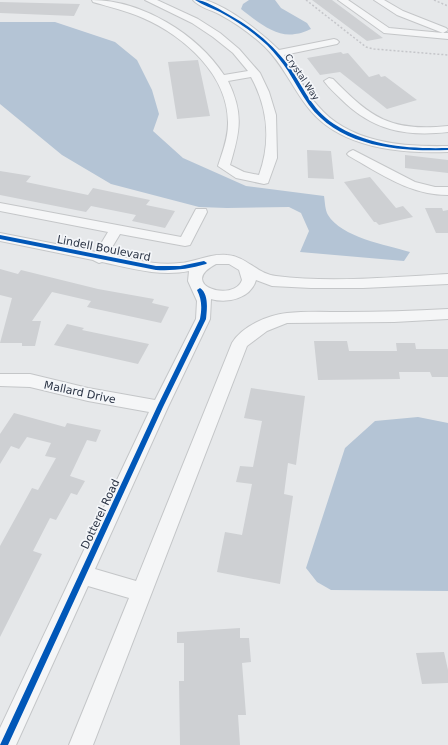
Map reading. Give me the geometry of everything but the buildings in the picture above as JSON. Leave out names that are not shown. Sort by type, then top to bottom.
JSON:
[{"type":"street","points":[[96,0],[130,10],[154,20],[177,34],[196,50],[220,75],[230,99],[234,125],[224,166],[240,175],[264,180],[271,158],[273,132],[271,114],[266,94],[254,73],[238,52],[212,31],[181,13],[149,0]]},
{"type":"street","name":"Crystal Way","points":[[197,0],[243,25],[276,54],[287,66],[312,107],[324,119],[341,130],[388,146],[418,150],[448,150]]},
{"type":"street","points":[[210,6],[221,0]]},
{"type":"street","points":[[342,0],[387,31],[448,36]]},
{"type":"street","points":[[378,0],[400,13],[432,27],[448,32]]},
{"type":"street","points":[[396,0],[412,10],[448,24]]},
{"type":"street","points":[[276,54],[334,42]]},
{"type":"street","points":[[222,79],[254,73]]},
{"type":"street","points":[[329,81],[365,114],[376,122],[408,129],[448,129]]},
{"type":"street","points":[[353,154],[415,188],[448,191]]},
{"type":"street","points":[[0,206],[184,242],[201,212]]},
{"type":"street","points":[[99,258],[116,229]]},
{"type":"street","name":"Lindell Boulevard","points":[[0,237],[99,258],[170,270],[188,268],[204,263]]},
{"type":"street","points":[[236,294],[247,286],[250,278],[248,271],[243,265],[234,260],[213,259],[204,263],[197,269],[194,276],[198,287],[209,295],[220,297],[236,294],[272,281],[363,283],[448,279]]},
{"type":"street","name":"Lindell Boulevard","points":[[170,270],[198,287]]},
{"type":"street","points":[[248,271],[272,281]]},
{"type":"street","name":"Dotterel Road","points":[[4,745],[160,407],[204,319],[206,306],[203,295],[198,287]]},
{"type":"street","name":"Dotterel Road","points":[[204,319],[236,294]]},
{"type":"street","points":[[81,745],[240,343],[249,334],[273,321],[287,318],[394,317],[448,314]]},
{"type":"street","name":"Mallard Drive","points":[[0,380],[12,378],[23,379],[78,392],[160,407]]},
{"type":"street","points":[[83,575],[141,592]]},
{"type":"path","points":[[306,0],[366,47],[374,50],[448,55]]},
{"type":"path","points":[[434,0],[448,6]]},
{"type":"water","points":[[249,0],[275,0],[281,8],[307,23],[311,29],[299,34],[288,35],[273,31],[259,23],[241,9],[243,4]]},
{"type":"water","points":[[0,22],[55,22],[115,42],[137,60],[152,90],[159,114],[153,131],[183,158],[246,186],[324,196],[328,215],[334,223],[343,229],[353,235],[410,252],[404,261],[300,252],[309,231],[301,213],[289,207],[199,207],[111,184],[62,155],[0,104]]},
{"type":"water","points":[[418,417],[448,423],[448,591],[331,590],[317,582],[306,568],[345,448],[375,421]]},
{"type":"cycle path","points":[[197,0],[235,19],[268,45],[287,66],[314,109],[332,125],[347,133],[379,144],[414,149],[448,149]]},
{"type":"cycle path","points":[[0,237],[156,268],[180,268],[204,263]]},
{"type":"cycle path","points":[[4,745],[160,407],[203,319],[204,304],[200,290]]}]
